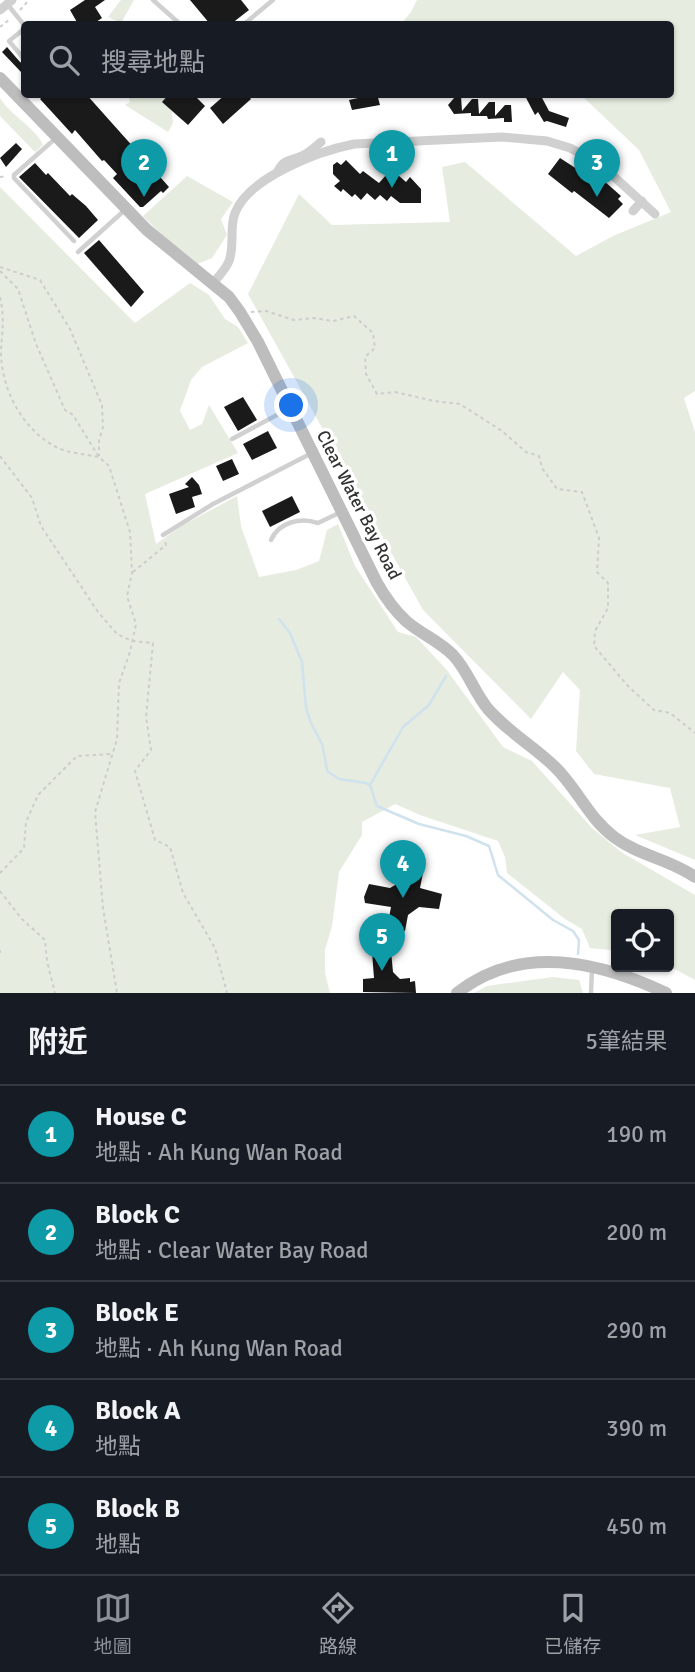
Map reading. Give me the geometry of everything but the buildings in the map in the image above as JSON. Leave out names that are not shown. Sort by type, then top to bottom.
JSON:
[{"type":"main road","name":"Clear Water Bay Road","points":[[0,78],[157,239],[229,297],[245,319],[377,583],[406,621],[437,641],[459,662],[492,714],[555,766],[586,809],[606,830],[627,845],[671,863],[695,877]]},
{"type":"main road","points":[[457,993],[482,975],[518,963],[556,961],[629,978],[666,993]]},
{"type":"street","points":[[214,283],[229,260],[237,209],[250,194],[277,173],[310,156],[354,144],[521,137],[547,141],[578,151],[607,170],[655,214]]},
{"type":"street","points":[[277,173],[282,163],[300,157],[321,142]]},
{"type":"street","points":[[633,211],[642,201]]},
{"type":"lane","points":[[153,0],[177,21]]},
{"type":"lane","points":[[248,21],[273,0]]},
{"type":"lane","points":[[6,5],[21,23]]},
{"type":"lane","points":[[21,30],[9,41],[21,55]]},
{"type":"lane","points":[[57,138],[14,175],[14,178],[74,241]]},
{"type":"lane","points":[[78,252],[126,209]]},
{"type":"lane","points":[[232,439],[290,407]]},
{"type":"lane","points":[[163,535],[213,504],[313,453]]},
{"type":"lane","points":[[271,540],[275,532],[288,523],[308,520],[318,523],[342,512]]},
{"type":"lane","points":[[591,993],[593,968]]},
{"type":"path","points":[[0,267],[40,280],[70,329],[102,405],[103,427],[99,440],[99,457]]},
{"type":"path","points":[[0,271],[18,289],[36,344],[65,410],[73,415],[99,457],[109,466],[130,532],[132,573],[127,596],[136,624],[119,683],[117,739],[95,812],[103,908],[117,993]]},
{"type":"path","points":[[0,297],[4,317],[1,354],[8,394],[29,426],[57,448],[99,457]]},
{"type":"path","points":[[248,312],[266,311],[294,320],[314,318],[333,321],[354,316],[373,333],[375,348],[365,357],[366,374],[377,394],[395,392],[460,404],[502,431],[526,452],[539,456],[542,468],[557,489],[582,492],[600,538],[597,572],[608,583],[608,608],[595,631],[594,646],[621,678],[654,710],[670,712],[695,733]]},
{"type":"path","points":[[0,456],[32,498],[41,526],[98,612],[117,634],[132,641],[153,643],[146,717],[151,750],[135,771],[155,840],[170,847],[183,893],[215,948],[228,993]]},
{"type":"path","points":[[132,573],[166,545],[163,535]]},
{"type":"path","points":[[0,873],[23,848],[26,822],[38,795],[77,756],[112,754]]},
{"type":"path","points":[[0,891],[22,919],[45,940],[55,993]]},
{"type":"shaded area","points":[[121,0],[134,0],[122,21],[108,17]]},
{"type":"shaded area","points":[[417,0],[695,0],[695,391],[684,398],[695,432],[695,860],[635,835],[680,827],[670,788],[594,774],[576,751],[580,690],[563,672],[531,719],[423,610],[248,294],[299,194],[332,225],[450,222],[442,167],[465,162],[576,256],[613,236],[671,212],[639,150],[584,98],[674,98],[674,21],[404,21]]},
{"type":"shaded area","points":[[0,98],[40,139],[43,145],[35,152],[0,116]]},
{"type":"shaded area","points":[[129,98],[170,98],[173,123],[168,132],[125,105],[130,102]]},
{"type":"shaded area","points":[[187,176],[233,202],[221,219],[227,235],[212,258],[197,264],[169,242],[143,216]]},
{"type":"shaded area","points":[[0,187],[135,323],[190,283],[209,295],[225,319],[238,327],[248,343],[202,367],[191,380],[180,411],[190,430],[202,424],[209,405],[238,453],[145,494],[156,544],[183,525],[237,496],[241,526],[259,577],[296,570],[319,561],[327,530],[338,524],[355,566],[398,632],[416,637],[446,669],[503,747],[532,761],[592,828],[621,852],[695,895],[695,980],[674,969],[674,909],[611,909],[611,951],[590,948],[582,929],[565,919],[507,873],[505,857],[498,841],[395,804],[362,822],[362,835],[339,872],[332,926],[325,950],[325,973],[330,993],[0,993]]},
{"type":"shaded area","points":[[553,977],[579,980],[583,993],[474,993],[487,986]]},
{"type":"waterway","points":[[279,619],[290,633],[302,662],[306,708],[322,744],[327,769]]},
{"type":"waterway","points":[[370,785],[403,727],[429,705],[446,676]]},
{"type":"waterway","points":[[327,771],[339,779],[370,785],[377,806],[419,824],[466,836],[489,846],[498,875],[553,920],[573,931],[579,940],[578,954]]},
{"type":"place","name":"House C","points":[[392,188]]},
{"type":"place","name":"Block C","points":[[144,197]]},
{"type":"place","name":"Block E","points":[[597,197]]},
{"type":"place","name":"Block A","points":[[403,898]]},
{"type":"place","name":"Block B","points":[[382,971]]}]
